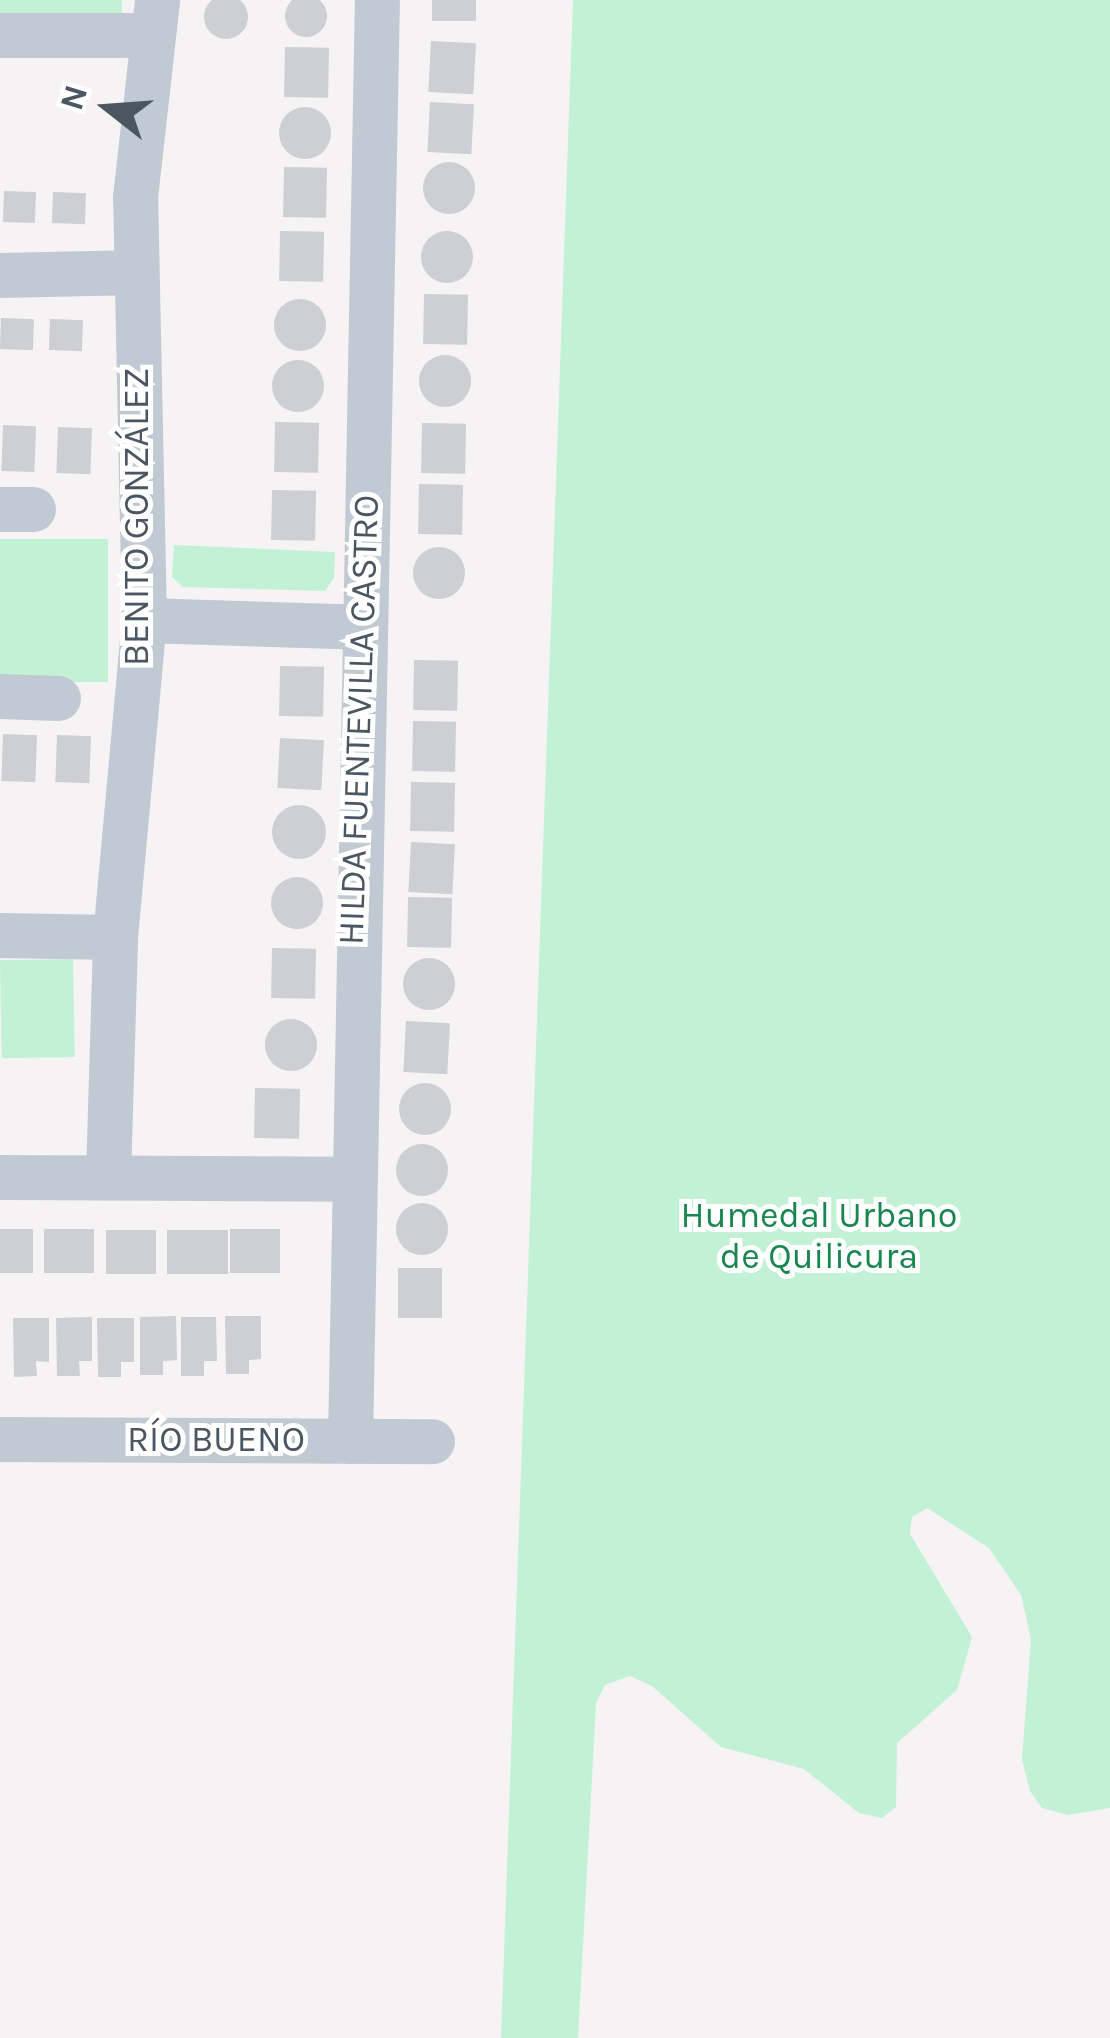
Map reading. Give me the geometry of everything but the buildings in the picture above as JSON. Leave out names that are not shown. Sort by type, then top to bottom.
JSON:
[{"type":"street","name":"HILDA FUENTEVILLA CASTRO","points":[[350,1441],[350,1179],[376,0]]},
{"type":"street","points":[[0,34],[153,18]]},
{"type":"street","name":"BENITO GONZÁLEZ","points":[[108,1177],[115,937],[144,620],[136,272],[153,18]]},
{"type":"street","points":[[0,275],[136,272]]},
{"type":"street","points":[[144,620],[362,627]]},
{"type":"street","points":[[0,696],[58,698]]},
{"type":"street","points":[[0,935],[115,937]]},
{"type":"street","points":[[0,1177],[350,1179]]},
{"type":"street","name":"RÍO BUENO","points":[[0,1439],[432,1441]]},
{"type":"green space","points":[[0,0],[122,0],[122,16],[0,16]]},
{"type":"green space","name":"Humedal Urbano de Quilicura","points":[[573,0],[1110,0],[1110,1808],[1068,1815],[1042,1808],[1030,1791],[1022,1760],[1031,1639],[1021,1595],[989,1548],[927,1508],[912,1517],[910,1534],[972,1637],[957,1690],[897,1743],[896,1807],[882,1818],[859,1813],[804,1769],[721,1747],[652,1686],[630,1676],[605,1685],[596,1703],[578,2038],[501,2038]]},
{"type":"green space","points":[[0,539],[108,539],[108,682],[0,682]]},
{"type":"green space","points":[[174,545],[335,552],[334,578],[325,591],[183,587],[172,577]]},
{"type":"green space","points":[[73,959],[75,1057],[2,1058],[0,960]]}]
